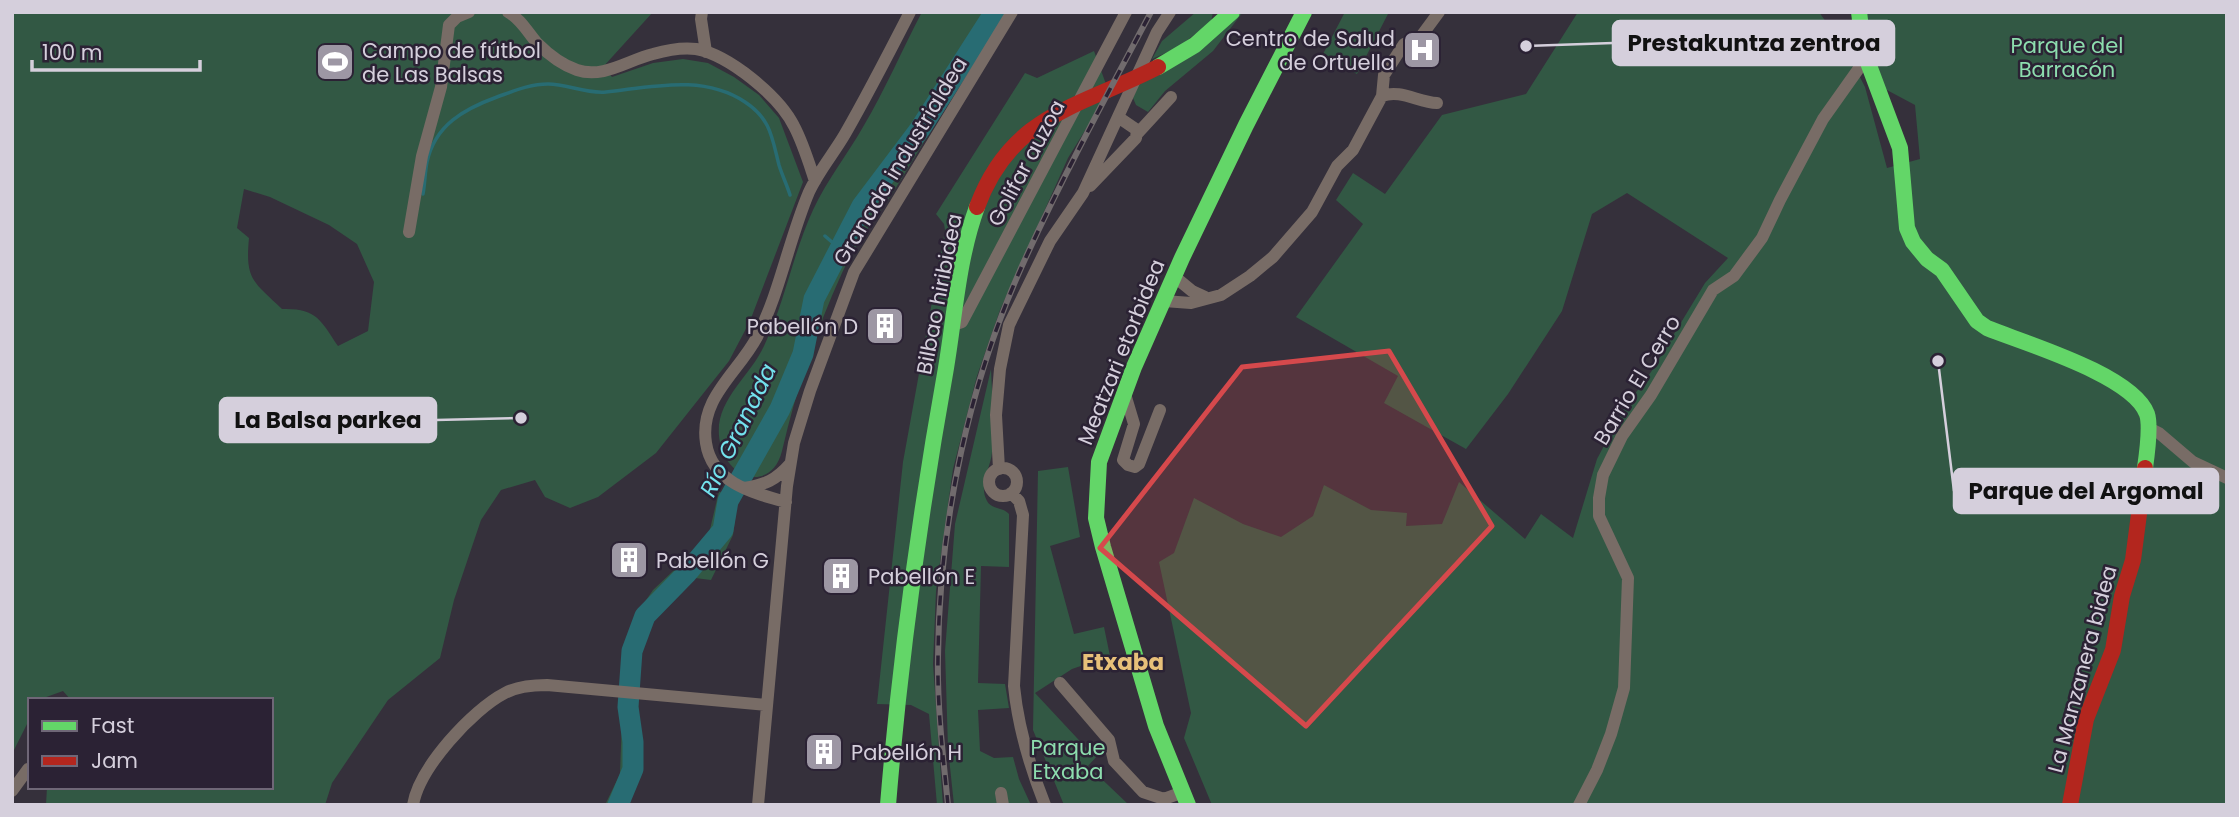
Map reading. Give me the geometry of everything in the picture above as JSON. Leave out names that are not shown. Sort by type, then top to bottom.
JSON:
[{"type":"street","points":[[409,232],[422,156],[442,87],[449,25],[469,12]]},
{"type":"street","points":[[508,12],[516,16],[556,60],[578,70],[596,73],[607,71],[678,48],[706,52],[751,77],[770,92],[794,125],[815,181]]},
{"type":"street","points":[[702,12],[706,52]]},
{"type":"street","points":[[786,502],[743,489],[723,477],[713,464],[706,447],[704,427],[708,411],[729,375],[756,338],[815,181],[846,132],[910,12]]},
{"type":"street","name":"Granada industrialdea","points":[[758,805],[790,464],[810,391],[854,272],[1012,12]]},
{"type":"street","name":"Golifar auzoa","points":[[953,326],[962,322],[1126,12]]},
{"type":"street","points":[[1083,193],[1157,32],[1170,12]]},
{"type":"street","name":"Bilbao hiribidea","points":[[888,805],[892,750],[928,464],[969,231],[984,192],[1011,148],[1031,130],[1068,105],[1169,62],[1196,46],[1220,19],[1232,12]]},
{"type":"street","name":"Meatzari etorbidea","points":[[1185,799],[1156,726],[1096,518],[1099,462],[1134,367],[1175,277],[1246,125],[1304,12]]},
{"type":"street","points":[[1164,302],[1191,303],[1205,297],[1221,295],[1251,276],[1273,257],[1312,212],[1337,166],[1353,150],[1382,96],[1384,75],[1404,44],[1422,35],[1439,12]]},
{"type":"street","points":[[1859,12],[1864,52],[1900,148],[1907,228],[1913,242],[1927,259],[1942,271],[1977,321],[1987,328],[2091,369],[2116,382],[2140,404],[2147,414],[2149,428],[2159,433],[2193,462],[2227,478]]},
{"type":"street","name":"Barrio El Cerro","points":[[1579,805],[1611,734],[1623,688],[1628,578],[1600,516],[1599,498],[1603,475],[1622,436],[1651,395],[1713,290],[1734,276],[1762,238],[1823,119],[1861,64],[1864,52]]},
{"type":"street","points":[[1382,96],[1390,93],[1422,102],[1437,103]]},
{"type":"street","points":[[999,469],[996,415],[1000,369],[1009,325],[1050,241],[1083,193],[1171,97]]},
{"type":"street","points":[[1118,117],[1134,127],[1137,134]]},
{"type":"street","points":[[1175,277],[1192,291],[1205,297]]},
{"type":"street","points":[[1125,394],[1134,424],[1123,460],[1128,465],[1135,467],[1139,464],[1160,410]]},
{"type":"street","name":"La Manzanera bidea","points":[[2070,805],[2087,719],[2113,650],[2122,596],[2133,560],[2149,428]]},
{"type":"street","points":[[743,489],[764,485],[778,478],[790,464]]},
{"type":"street","points":[[999,469],[1007,469],[1014,474],[1016,486],[1011,493],[1001,495],[991,488],[992,474],[999,469]]},
{"type":"street","points":[[1011,493],[1019,501],[1023,515],[1014,686],[1016,706],[1045,805]]},
{"type":"street","name":"Bilbao hiribidea","points":[[898,805],[912,591]]},
{"type":"street","points":[[1060,683],[1109,740],[1114,761],[1143,792],[1164,799],[1185,799]]},
{"type":"street","points":[[413,805],[438,754],[458,731],[505,693],[525,686],[547,685],[767,705]]},
{"type":"street","points":[[882,805],[884,770],[892,750]]},
{"type":"street","points":[[12,791],[28,769]]},
{"type":"highlighted area","points":[[1389,351],[1492,526],[1306,726],[1100,548],[1242,367]]},
{"type":"green space","points":[[12,12],[653,12],[603,67],[612,77],[653,63],[683,59],[708,63],[759,95],[779,118],[803,182],[750,321],[729,361],[656,453],[598,497],[570,508],[545,497],[535,480],[501,490],[481,520],[454,600],[440,658],[388,700],[332,783],[325,805],[46,805],[47,789],[273,789],[273,698],[69,698],[63,691],[44,698],[28,698],[28,722],[12,754]],"holes":[[[244,189],[270,197],[329,225],[357,244],[374,282],[368,331],[338,346],[316,317],[303,311],[282,309],[253,279],[248,263],[249,238],[237,228]]]},
{"type":"green space","points":[[922,12],[1002,12],[902,178],[848,260],[815,338],[777,464],[770,472],[761,476],[742,474],[726,458],[721,446],[719,431],[725,405],[764,346],[806,226],[831,178],[871,113]]},
{"type":"green space","points":[[1196,12],[1213,12],[1211,22],[1177,48],[1152,59],[1162,41]]},
{"type":"green space","points":[[1243,12],[1213,51],[1165,91],[1148,112],[1136,105],[1133,98],[1139,83],[1230,24]]},
{"type":"green space","points":[[1345,12],[1389,12],[1357,74],[1322,56]]},
{"type":"green space","name":"Parque del Barracón","points":[[1578,12],[1819,12],[1846,50],[1865,87],[1887,168],[1920,159],[1915,105],[1885,89],[1873,62],[1866,12],[2227,12],[2227,805],[1212,805],[1184,738],[1191,713],[1159,562],[1174,553],[1194,498],[1243,524],[1281,537],[1313,516],[1324,485],[1371,510],[1407,513],[1406,526],[1442,524],[1459,482],[1525,539],[1541,514],[1573,538],[1597,459],[1623,410],[1651,372],[1705,283],[1728,258],[1627,193],[1592,214],[1562,311],[1508,394],[1466,449],[1384,403],[1398,376],[1296,317],[1363,224],[1336,200],[1353,173],[1385,194],[1442,115],[1526,94]]},
{"type":"green space","points":[[1094,51],[1111,98],[1105,98],[1068,158],[1000,310],[977,376],[953,469],[936,591],[933,664],[943,805],[937,805],[929,714],[911,705],[877,704],[903,462],[945,230],[936,214],[1025,73],[1037,78]]},
{"type":"green space","points":[[991,369],[993,442],[984,489],[989,504],[1009,514],[1009,567],[981,566],[978,683],[1005,684],[1009,708],[978,710],[980,751],[994,758],[1013,757],[1019,779],[1031,805],[954,805],[948,748],[945,651],[955,524]]},
{"type":"green space","name":"Parque Etxaba","points":[[1068,467],[1080,537],[1050,546],[1074,634],[1104,627],[1110,656],[1072,669],[1035,693],[1090,752],[1094,749],[1098,755],[1088,766],[1129,805],[1064,805],[1033,730],[1038,471]]},
{"type":"green space","points":[[719,491],[737,505],[733,535],[711,580],[695,578],[648,622],[636,660],[641,767],[628,805],[605,805],[620,774],[624,661],[636,615],[653,590],[708,538]]},
{"type":"waterway","name":"Río Granada","points":[[618,805],[633,769],[633,742],[628,707],[632,651],[645,616],[686,574],[723,530],[728,501],[780,409],[803,354],[814,299],[862,206],[920,129],[995,12]]},
{"type":"waterway","points":[[423,194],[431,149],[444,128],[453,120],[473,107],[497,97],[548,84],[599,92],[695,85],[729,93],[754,108],[765,122],[790,195]]},
{"type":"waterway","points":[[825,236],[840,249]]},
{"type":"railway","points":[[948,805],[938,694],[940,606],[951,503],[973,402],[988,353],[1026,257],[1071,164],[1151,12]]},
{"type":"traffic: fast","points":[[1158,67],[1195,45],[1232,12]]},
{"type":"traffic: fast","points":[[1188,805],[1156,726],[1103,547],[1096,518],[1099,462],[1134,367],[1182,258],[1304,12]]},
{"type":"traffic: fast","points":[[1859,12],[1864,52],[1900,148],[1907,228],[1913,242],[1927,259],[1942,270],[1977,321],[1987,328],[2076,362],[2121,386],[2138,400],[2148,419],[2145,468]]},
{"type":"traffic: fast","points":[[888,805],[898,696],[919,531],[961,267],[977,207]]},
{"type":"traffic: jam","points":[[977,207],[991,176],[1029,132],[1075,104],[1158,67]]},
{"type":"traffic: jam","points":[[2070,805],[2086,719],[2113,650],[2122,596],[2133,560],[2145,468]]},
{"type":"place","name":"Prestakuntza zentroa","points":[[1526,46]]},
{"type":"place","name":"Centro de Salud de Ortuella","points":[[1422,50]]},
{"type":"place","name":"Campo de fútbol de Las Balsas","points":[[335,62]]},
{"type":"place","name":"Pabellón D","points":[[885,326]]},
{"type":"place","name":"Parque del Argomal","points":[[1938,361]]},
{"type":"place","name":"La Balsa parkea","points":[[521,418]]},
{"type":"place","name":"Pabellón G","points":[[629,560]]},
{"type":"place","name":"Pabellón E","points":[[841,576]]},
{"type":"place","name":"Pabellón H","points":[[824,752]]},
{"type":"district","name":"Etxaba","points":[[1123,662]]}]
